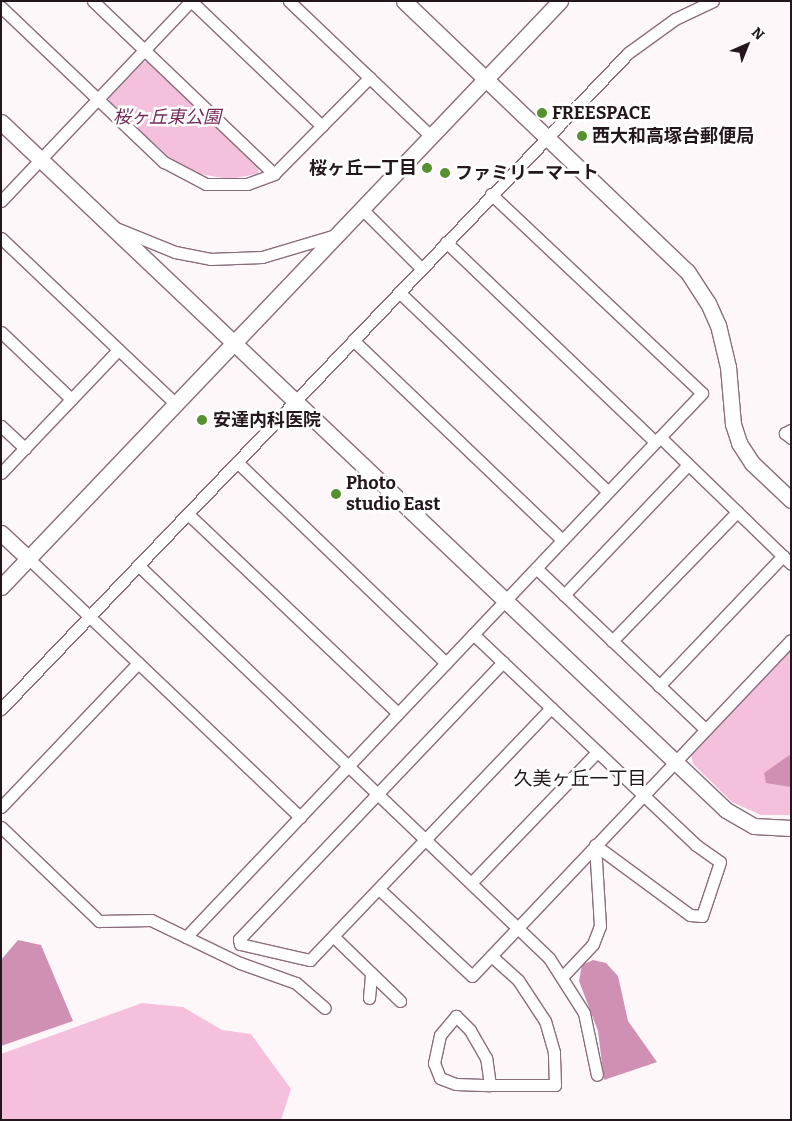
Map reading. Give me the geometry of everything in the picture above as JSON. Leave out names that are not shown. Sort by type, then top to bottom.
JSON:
[{"type":"street","points":[[93,1],[274,174]]},
{"type":"street","points":[[1,201],[191,1],[322,126]]},
{"type":"street","points":[[289,1],[431,136]]},
{"type":"street","points":[[1,586],[560,1]]},
{"type":"street","points":[[1,709],[491,194],[628,53],[675,19],[713,1]]},
{"type":"street","points":[[413,4],[485,79],[687,271],[702,293],[721,337],[733,424],[739,443],[752,463],[791,500]]},
{"type":"street","points":[[1,7],[164,162],[192,179],[214,185],[247,184],[274,174],[370,78]]},
{"type":"street","points":[[1,122],[734,817],[764,828],[791,828]]},
{"type":"street","points":[[186,937],[702,393],[491,194]]},
{"type":"street","points":[[362,209],[421,268]]},
{"type":"street","points":[[110,225],[175,252],[210,259],[262,257],[336,235]]},
{"type":"street","points":[[1,238],[176,404]]},
{"type":"street","points":[[446,242],[787,560],[659,686]]},
{"type":"street","points":[[399,292],[608,491]]},
{"type":"street","points":[[1,332],[72,399]]},
{"type":"street","points":[[353,340],[562,540]]},
{"type":"street","points":[[1,473],[118,350]]},
{"type":"street","points":[[1,426],[25,448]]},
{"type":"street","points":[[791,430],[785,433],[791,438]]},
{"type":"street","points":[[237,462],[446,663]]},
{"type":"street","points":[[564,595],[688,466]]},
{"type":"street","points":[[612,641],[737,512]]},
{"type":"street","points":[[188,514],[398,713]]},
{"type":"street","points":[[1,533],[300,817]]},
{"type":"street","points":[[138,565],[518,926],[563,976],[584,1014],[597,1075]]},
{"type":"street","points":[[536,568],[705,729]]},
{"type":"street","points":[[473,634],[696,846],[720,862],[702,916],[690,915],[595,845]]},
{"type":"street","points":[[380,889],[472,976],[791,640]]},
{"type":"street","points":[[503,662],[377,792],[239,939],[240,944],[310,960],[380,889],[551,708]]},
{"type":"street","points":[[1,807],[138,663]]},
{"type":"street","points":[[472,882],[597,752]]},
{"type":"street","points":[[1,827],[99,921],[151,920],[240,963],[296,983],[325,1008]]},
{"type":"street","points":[[563,976],[593,944],[600,926],[595,845]]},
{"type":"street","points":[[334,937],[400,1001]]},
{"type":"street","points":[[490,1085],[486,1058],[470,1030],[456,1016],[440,1035],[434,1063],[440,1078],[456,1084],[490,1085],[555,1085],[554,1052],[545,1021],[518,980],[491,956]]},
{"type":"street","points":[[369,998],[371,973]]},
{"type":"green space","name":"桜ヶ丘東公園","points":[[150,61],[259,166],[258,174],[229,179],[194,173],[171,159],[109,102],[109,95],[141,62]]},
{"type":"green space","points":[[791,649],[791,815],[761,815],[732,802],[693,764],[691,753]]},
{"type":"green space","points":[[142,1003],[183,1007],[222,1030],[251,1034],[291,1089],[281,1120],[1,1120],[1,1054]]},
{"type":"shaded area","points":[[791,754],[791,787],[766,783],[764,773]]},
{"type":"shaded area","points":[[18,940],[41,945],[73,1021],[1,1046],[1,960]]},
{"type":"shaded area","points":[[593,960],[606,963],[618,976],[628,1021],[657,1062],[604,1080],[598,1031],[579,981],[582,965]]},
{"type":"place","name":"FREESPACE","points":[[542,113]]},
{"type":"place","name":"西大和高塚台郵便局","points":[[582,136]]},
{"type":"place","name":"桜ヶ丘一丁目","points":[[427,168]]},
{"type":"place","name":"ファミリーマート","points":[[445,173]]},
{"type":"place","name":"安達内科医院","points":[[202,420]]},
{"type":"place","name":"Photo studio East","points":[[336,494]]},
{"type":"district","name":"久美ヶ丘一丁目","points":[[580,779]]}]
